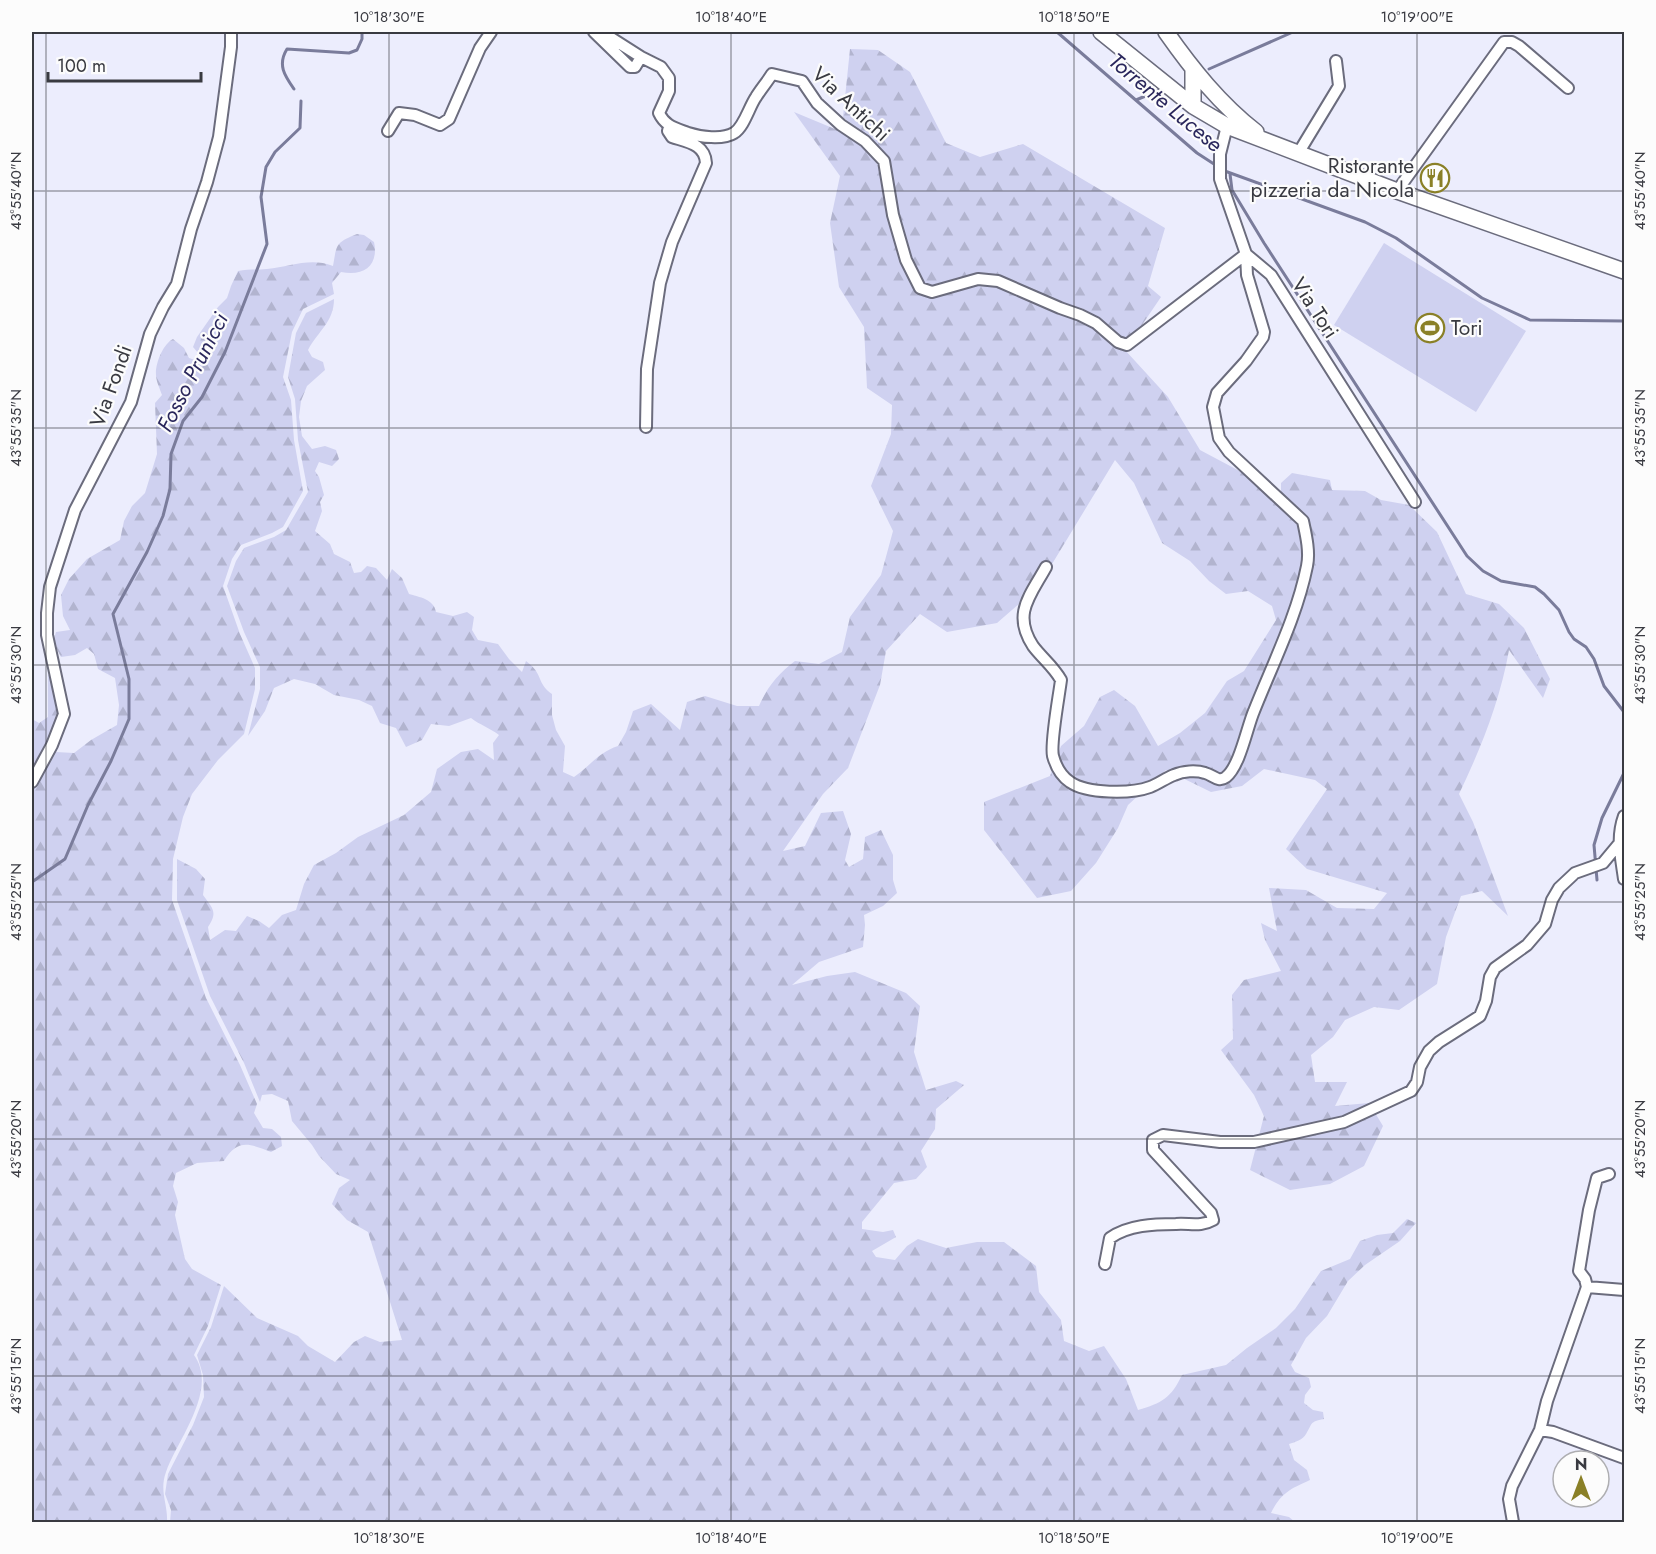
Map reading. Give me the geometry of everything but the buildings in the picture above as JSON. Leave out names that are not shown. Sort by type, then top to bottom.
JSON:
[{"type":"main road","points":[[1101,32],[1197,108],[1227,126],[1397,191],[1624,271]]},
{"type":"main road","points":[[1166,32],[1197,78],[1263,138]]},
{"type":"main road","points":[[1171,87],[1182,88],[1197,78]]},
{"type":"main road","points":[[1197,78],[1197,108]]},
{"type":"main road","points":[[1221,102],[1227,126]]},
{"type":"street","name":"Via Fondi","points":[[32,782],[52,745],[64,714],[46,635],[50,587],[75,510],[131,402],[150,334],[177,284],[219,137],[231,32]]},
{"type":"street","points":[[387,131],[399,113],[415,115],[440,125],[449,118],[480,48],[491,32]]},
{"type":"street","points":[[594,32],[630,67],[635,67],[641,57]]},
{"type":"street","points":[[604,32],[641,57],[661,67],[669,78],[669,90],[659,113],[662,121],[669,126],[668,131],[672,137],[699,147],[706,163],[672,242],[660,283],[647,369],[646,427]]},
{"type":"street","points":[[1397,191],[1504,42],[1512,42],[1519,46],[1568,88]]},
{"type":"street","points":[[1299,152],[1339,86],[1336,61]]},
{"type":"street","name":"Via Antichi","points":[[669,126],[709,137],[729,136],[737,132],[772,74],[802,81],[818,103],[841,125],[865,141],[884,161],[893,215],[906,260],[920,288],[932,292],[978,279],[998,281],[1080,315],[1096,323],[1118,342],[1127,345],[1246,254]]},
{"type":"street","points":[[1046,567],[1024,606],[1022,620],[1033,645],[1055,669],[1060,680],[1053,754],[1059,773],[1071,783],[1092,790],[1114,791],[1148,788],[1175,774],[1207,773],[1217,779],[1223,779],[1228,775],[1241,752],[1253,712],[1271,673],[1308,563],[1307,537],[1303,521],[1230,452],[1219,438],[1214,407],[1217,393],[1246,361],[1263,337],[1247,275],[1246,254],[1221,179],[1220,154],[1227,126]]},
{"type":"street","name":"Via Tori","points":[[1246,254],[1271,275],[1415,502]]},
{"type":"street","points":[[1624,816],[1619,830],[1618,845],[1624,879]]},
{"type":"street","points":[[1105,1264],[1110,1238],[1119,1231],[1148,1225],[1204,1225],[1214,1220],[1211,1213],[1153,1150],[1153,1140],[1163,1135],[1220,1142],[1254,1142],[1344,1122],[1411,1091],[1429,1051],[1480,1016],[1490,977],[1495,968],[1527,945],[1545,924],[1552,900],[1559,888],[1575,873],[1603,863],[1618,845]]},
{"type":"street","points":[[1513,1522],[1509,1499],[1512,1486],[1540,1430],[1547,1401],[1587,1287],[1579,1271],[1589,1210],[1597,1178],[1609,1174]]},
{"type":"street","points":[[1587,1287],[1624,1290]]},
{"type":"street","points":[[1540,1430],[1553,1432],[1624,1458]]},
{"type":"green space","points":[[850,49],[878,50],[910,72],[946,143],[980,157],[1023,144],[1165,228],[1148,286],[1161,297],[1125,350],[1168,397],[1200,450],[1281,493],[1281,483],[1292,473],[1330,480],[1332,490],[1365,491],[1381,500],[1409,505],[1437,532],[1466,594],[1499,604],[1524,628],[1550,679],[1543,698],[1509,650],[1489,724],[1459,794],[1473,822],[1508,916],[1482,891],[1461,896],[1446,937],[1437,984],[1399,1010],[1374,1007],[1345,1020],[1333,1037],[1311,1055],[1315,1082],[1347,1082],[1335,1106],[1369,1103],[1383,1126],[1364,1166],[1330,1184],[1290,1190],[1250,1170],[1264,1116],[1254,1095],[1221,1050],[1233,1039],[1232,995],[1244,980],[1281,971],[1265,940],[1261,923],[1277,931],[1269,888],[1306,890],[1337,908],[1374,909],[1387,893],[1307,869],[1286,849],[1327,789],[1315,780],[1264,769],[1242,786],[1211,792],[1166,770],[1128,805],[1118,828],[1096,863],[1071,891],[1037,898],[984,830],[984,802],[1050,776],[1061,746],[1084,726],[1100,697],[1114,690],[1135,706],[1158,746],[1180,733],[1205,713],[1227,681],[1244,671],[1276,620],[1272,606],[1248,591],[1226,594],[1209,581],[1190,561],[1162,543],[1134,483],[1115,460],[1049,569],[1019,604],[997,623],[947,632],[920,614],[886,651],[880,685],[848,768],[823,794],[783,851],[805,846],[821,813],[843,811],[851,834],[845,860],[849,867],[863,859],[865,837],[881,830],[893,855],[893,880],[897,893],[883,906],[864,915],[863,947],[819,962],[792,985],[855,972],[906,993],[920,1006],[914,1052],[926,1090],[956,1081],[964,1085],[936,1109],[935,1129],[921,1151],[927,1167],[916,1179],[894,1183],[862,1222],[862,1229],[883,1232],[893,1230],[896,1237],[872,1251],[876,1257],[895,1260],[907,1246],[918,1239],[946,1248],[977,1242],[1004,1242],[1036,1266],[1039,1292],[1061,1320],[1064,1341],[1089,1351],[1104,1346],[1126,1379],[1138,1410],[1165,1398],[1174,1389],[1182,1375],[1226,1365],[1276,1328],[1295,1309],[1321,1271],[1350,1259],[1360,1241],[1377,1235],[1393,1233],[1407,1219],[1416,1223],[1400,1241],[1365,1265],[1348,1281],[1327,1316],[1306,1338],[1291,1365],[1295,1372],[1309,1378],[1311,1387],[1305,1395],[1304,1403],[1313,1410],[1323,1412],[1324,1419],[1314,1422],[1303,1438],[1289,1444],[1294,1460],[1307,1470],[1310,1480],[1287,1492],[1271,1513],[1289,1517],[1295,1522],[170,1522],[171,1510],[165,1494],[168,1474],[193,1425],[204,1397],[203,1375],[197,1355],[211,1327],[224,1286],[257,1318],[298,1336],[308,1346],[335,1362],[354,1342],[365,1336],[380,1342],[402,1340],[368,1232],[347,1220],[332,1204],[339,1188],[350,1180],[336,1174],[319,1156],[292,1121],[288,1101],[272,1094],[262,1095],[260,1102],[244,1063],[210,996],[177,900],[177,859],[196,869],[205,879],[203,895],[213,911],[213,918],[208,927],[210,940],[225,930],[236,931],[247,916],[269,928],[282,915],[296,910],[304,884],[314,865],[358,837],[404,815],[431,792],[437,769],[461,752],[478,749],[494,760],[493,743],[499,735],[471,718],[449,726],[431,724],[422,740],[406,747],[396,728],[380,723],[372,706],[359,700],[334,695],[315,684],[294,679],[274,688],[265,711],[248,736],[260,689],[260,667],[227,586],[236,561],[244,548],[286,530],[308,492],[298,440],[295,399],[288,377],[296,333],[306,313],[334,299],[328,320],[308,350],[312,357],[323,362],[325,370],[307,386],[301,401],[299,417],[302,436],[312,449],[325,446],[336,450],[339,459],[332,466],[319,462],[315,471],[324,495],[320,502],[322,511],[315,531],[330,544],[334,554],[350,562],[354,573],[361,572],[367,566],[376,568],[387,580],[392,569],[402,578],[409,594],[429,601],[436,612],[453,616],[467,612],[474,617],[472,630],[478,640],[498,644],[522,672],[526,661],[532,666],[544,686],[552,694],[552,715],[556,730],[565,746],[563,772],[574,777],[600,755],[618,746],[626,732],[633,711],[651,704],[680,730],[687,702],[705,696],[737,706],[759,706],[774,681],[795,661],[819,664],[842,652],[850,617],[881,575],[893,531],[871,486],[891,434],[892,405],[867,388],[864,327],[839,287],[830,223],[840,176],[794,112],[847,134],[873,156],[882,151],[843,117]]},
{"type":"green space","points":[[357,234],[364,235],[374,242],[372,263],[368,268],[357,273],[341,272],[332,283],[334,294],[303,309],[292,332],[283,377],[291,400],[294,440],[303,491],[283,527],[241,545],[232,559],[223,586],[255,668],[255,689],[244,734],[218,760],[192,794],[183,817],[173,859],[172,900],[206,998],[257,1104],[254,1113],[263,1128],[272,1129],[281,1137],[282,1146],[271,1152],[251,1145],[239,1146],[224,1161],[197,1163],[176,1173],[173,1186],[178,1202],[175,1215],[185,1259],[192,1269],[221,1285],[208,1326],[194,1355],[200,1369],[202,1384],[199,1399],[194,1415],[171,1459],[164,1479],[167,1522],[32,1522],[32,719],[39,723],[48,717],[48,675],[59,671],[66,722],[56,752],[74,753],[117,725],[119,705],[115,678],[98,669],[94,654],[87,648],[75,655],[61,657],[53,642],[56,632],[70,630],[63,616],[61,595],[69,579],[87,559],[120,540],[124,521],[132,506],[145,493],[157,454],[155,403],[162,395],[156,370],[160,355],[166,345],[173,339],[184,348],[189,358],[195,360],[199,354],[193,347],[197,337],[227,298],[238,271],[308,262],[333,266],[338,245]]},
{"type":"green space","name":"Tori","points":[[1384,243],[1526,331],[1476,412],[1334,325]]},
{"type":"waterway","name":"Fosso Prunicci","points":[[294,89],[282,65],[287,49],[349,53],[357,50],[362,39],[362,32]]},
{"type":"waterway","name":"Torrente Lucese","points":[[1057,32],[1197,153],[1217,166]]},
{"type":"waterway","points":[[1209,69],[1293,32]]},
{"type":"waterway","points":[[1136,100],[1162,89]]},
{"type":"waterway","name":"Fosso Prunicci","points":[[32,882],[65,859],[129,719],[129,679],[113,614],[147,552],[163,516],[170,489],[171,454],[183,421],[202,397],[225,352],[267,244],[261,197],[266,167],[275,152],[300,128],[301,101]]},
{"type":"waterway","name":"Torrente Lucese","points":[[1222,170],[1365,222],[1396,238],[1482,298],[1530,320],[1624,321]]},
{"type":"waterway","points":[[1230,174],[1232,190],[1264,243],[1467,556],[1483,571],[1501,581],[1535,587],[1544,594],[1559,610],[1574,639],[1586,647],[1594,659],[1604,686],[1624,712]]},
{"type":"waterway","points":[[1597,880],[1594,845],[1602,818],[1624,773]]},
{"type":"place","name":"Ristorante pizzeria da Nicola","points":[[1435,178]]},
{"type":"place","name":"Tori","points":[[1430,328]]}]
